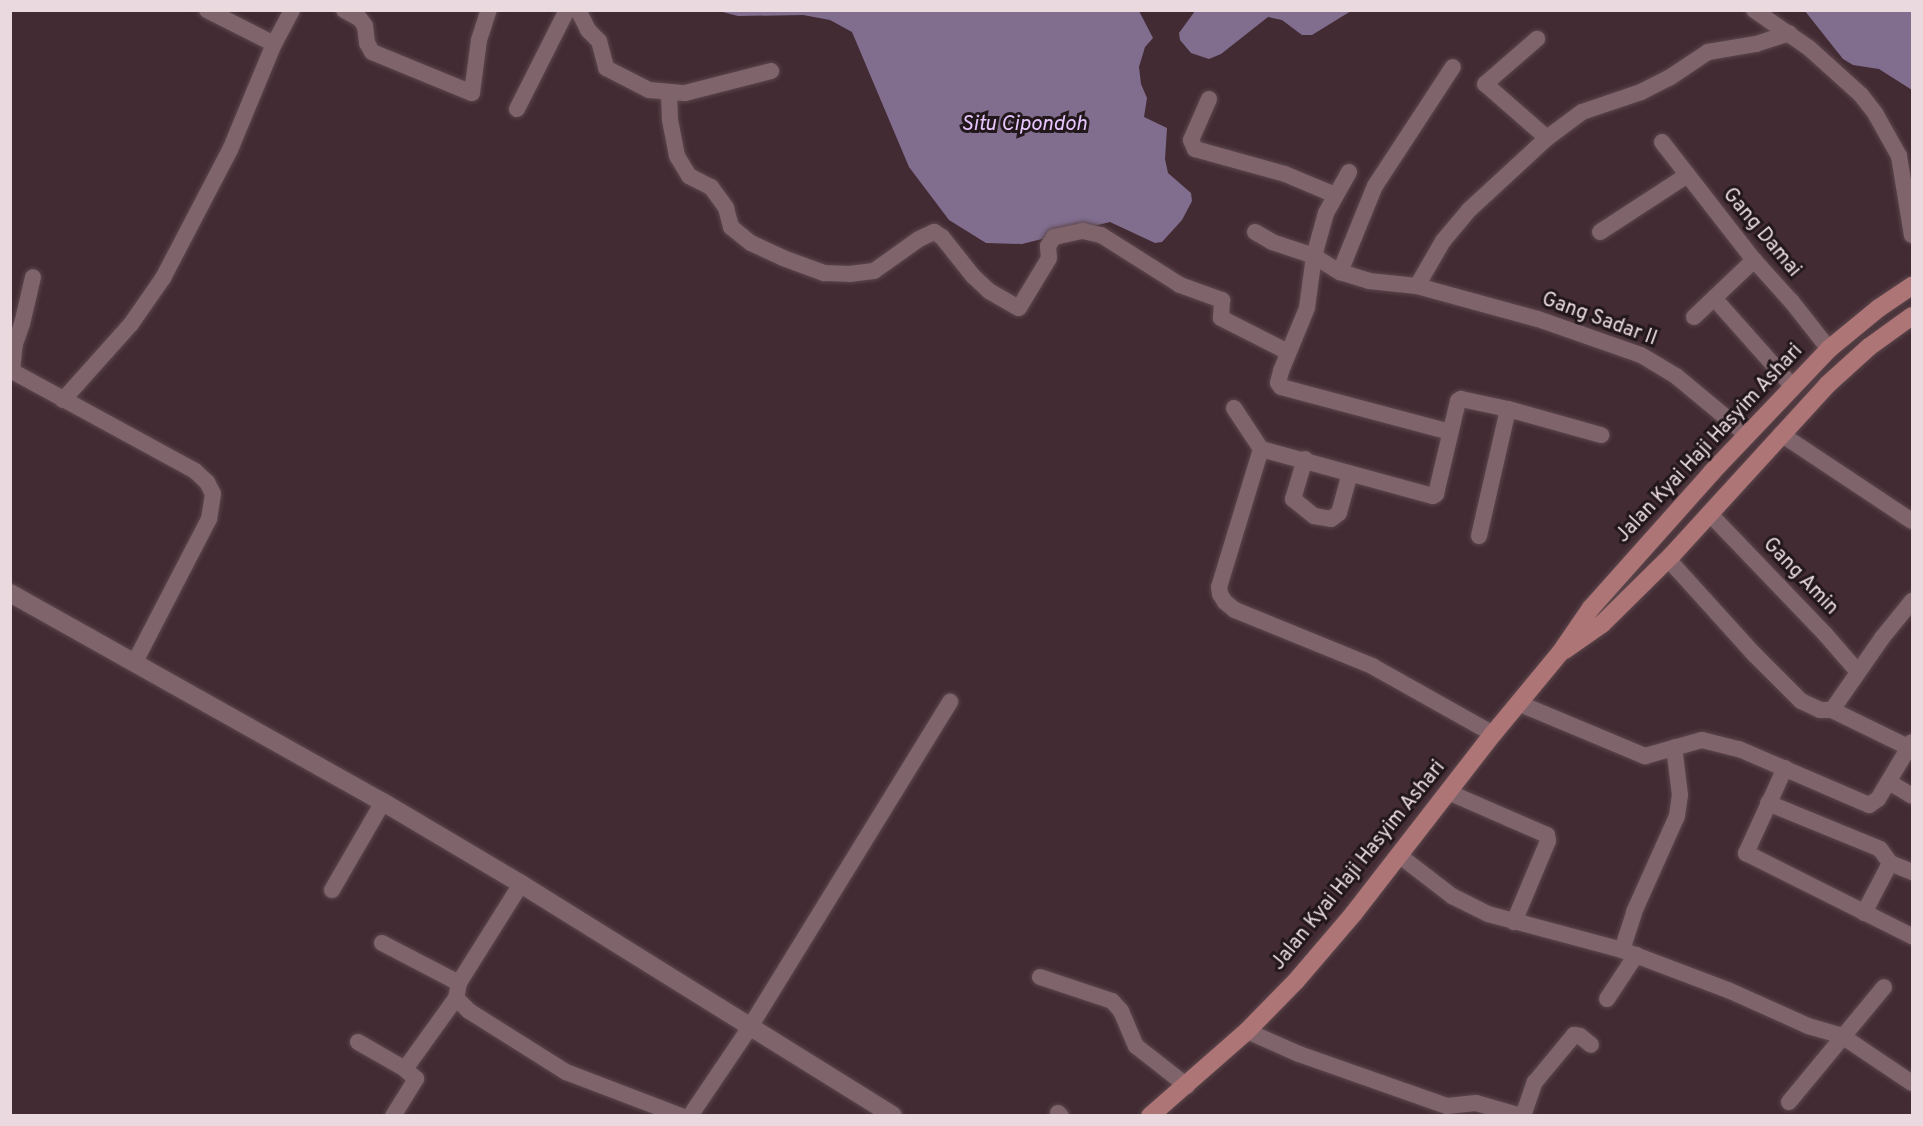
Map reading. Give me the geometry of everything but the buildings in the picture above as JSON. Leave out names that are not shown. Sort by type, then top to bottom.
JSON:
[{"type":"main road","name":"Jalan Kyai Haji Hasyim Ashari","points":[[1150,1116],[1187,1086],[1247,1031],[1296,981],[1400,856],[1492,734],[1560,653],[1607,590],[1747,435],[1829,349],[1879,308],[1912,286]]},
{"type":"main road","name":"Jalan Kyai Haji Hasyim Ashari","points":[[1560,653],[1602,624],[1668,559],[1814,398],[1869,347],[1912,316]]},
{"type":"street","points":[[207,10],[274,44]]},
{"type":"street","points":[[63,400],[131,324],[162,278],[230,150],[274,44],[292,10]]},
{"type":"street","points":[[344,10],[360,19],[366,26],[367,43],[372,52],[472,93],[479,40],[489,10]]},
{"type":"street","points":[[517,109],[567,10]]},
{"type":"street","points":[[578,10],[588,30],[599,41],[606,68],[649,90],[669,93],[696,91],[771,71]]},
{"type":"street","points":[[1754,10],[1790,33],[1861,95],[1889,136],[1899,156],[1912,235]]},
{"type":"street","points":[[1417,286],[1443,241],[1469,210],[1547,138],[1582,112],[1641,92],[1669,78],[1708,52],[1756,44],[1790,33]]},
{"type":"street","points":[[1538,39],[1485,84],[1547,138]]},
{"type":"street","points":[[1340,272],[1375,186],[1453,67]]},
{"type":"street","points":[[669,93],[670,120],[677,156],[689,176],[711,187],[726,208],[731,227],[751,243],[783,258],[824,273],[849,274],[874,271],[928,233],[934,232],[942,237],[973,276],[989,291],[1019,308],[1049,258],[1048,246],[1054,237],[1083,231],[1101,235],[1180,285],[1220,299],[1222,302],[1221,318],[1288,352]]},
{"type":"street","points":[[1209,99],[1191,140],[1195,149],[1285,174],[1335,195]]},
{"type":"street","name":"Gang Damai","points":[[1662,142],[1686,176],[1829,349]]},
{"type":"street","points":[[1349,172],[1326,213],[1314,256],[1307,308],[1299,333],[1288,352],[1278,383],[1281,387],[1450,432]]},
{"type":"street","points":[[1600,232],[1686,176]]},
{"type":"street","name":"Gang Sadar II","points":[[1255,232],[1272,242],[1314,256],[1340,272],[1369,281],[1417,286],[1538,319],[1641,355],[1676,376],[1747,435]]},
{"type":"street","points":[[1694,317],[1754,260]]},
{"type":"street","points":[[33,277],[15,344],[11,371],[195,471],[207,482],[213,494],[209,519],[135,662]]},
{"type":"street","points":[[1714,298],[1792,386]]},
{"type":"street","points":[[1234,408],[1261,449],[1305,459],[1434,496],[1458,401],[1461,399],[1508,409],[1601,435]]},
{"type":"street","points":[[1479,536],[1508,409]]},
{"type":"street","points":[[1781,434],[1912,521]]},
{"type":"street","points":[[1261,449],[1219,587],[1225,602],[1234,610],[1372,666],[1492,734]]},
{"type":"street","points":[[1305,459],[1293,500],[1314,516],[1331,519],[1339,513],[1350,473]]},
{"type":"street","name":"Gang Amin","points":[[1709,513],[1826,634],[1858,672]]},
{"type":"street","points":[[1518,703],[1637,754],[1652,755],[1702,740],[1739,749],[1869,804],[1875,803],[1910,745],[1832,710],[1817,710],[1789,690],[1668,559]]},
{"type":"street","points":[[10,593],[383,801],[521,884],[893,1116]]},
{"type":"street","points":[[1832,710],[1912,601]]},
{"type":"street","points":[[690,1116],[750,1027],[950,702]]},
{"type":"street","points":[[1607,999],[1629,952],[1634,912],[1677,816],[1680,795],[1674,747]]},
{"type":"street","points":[[1785,768],[1746,849],[1748,855],[1912,936]]},
{"type":"street","points":[[1889,782],[1912,796]]},
{"type":"street","points":[[1448,792],[1547,835],[1548,841],[1514,922]]},
{"type":"street","points":[[332,890],[383,801]]},
{"type":"street","points":[[1768,803],[1880,849],[1890,863],[1912,872]]},
{"type":"street","points":[[1400,856],[1452,896],[1488,914],[1629,952],[1728,990],[1808,1026],[1842,1036],[1912,1083]]},
{"type":"street","points":[[1864,913],[1890,863]]},
{"type":"street","points":[[405,1069],[458,990],[521,884]]},
{"type":"street","points":[[382,943],[458,990],[469,1011],[566,1072],[681,1116]]},
{"type":"street","points":[[1040,977],[1112,1001],[1121,1011],[1136,1046],[1187,1086]]},
{"type":"street","points":[[1789,1102],[1884,987]]},
{"type":"street","points":[[1247,1031],[1299,1054],[1447,1106],[1476,1103],[1522,1116],[1535,1082],[1574,1035],[1591,1045]]},
{"type":"street","points":[[358,1042],[405,1069],[416,1079],[393,1116]]},
{"type":"water","name":"Situ Cipondoh","points":[[719,11],[1139,11],[1153,38],[1145,47],[1139,67],[1141,84],[1147,98],[1144,117],[1167,128],[1165,159],[1168,173],[1191,193],[1192,201],[1182,220],[1162,242],[1155,243],[1110,222],[1022,244],[986,243],[949,220],[909,167],[852,32],[830,20],[803,15],[738,16]]},
{"type":"water","points":[[1195,11],[1351,11],[1312,35],[1302,35],[1282,20],[1268,17],[1221,54],[1209,59],[1191,53],[1180,40],[1179,33]]},
{"type":"water","points":[[1805,11],[1912,11],[1912,90],[1879,69],[1853,65],[1843,59]]}]
